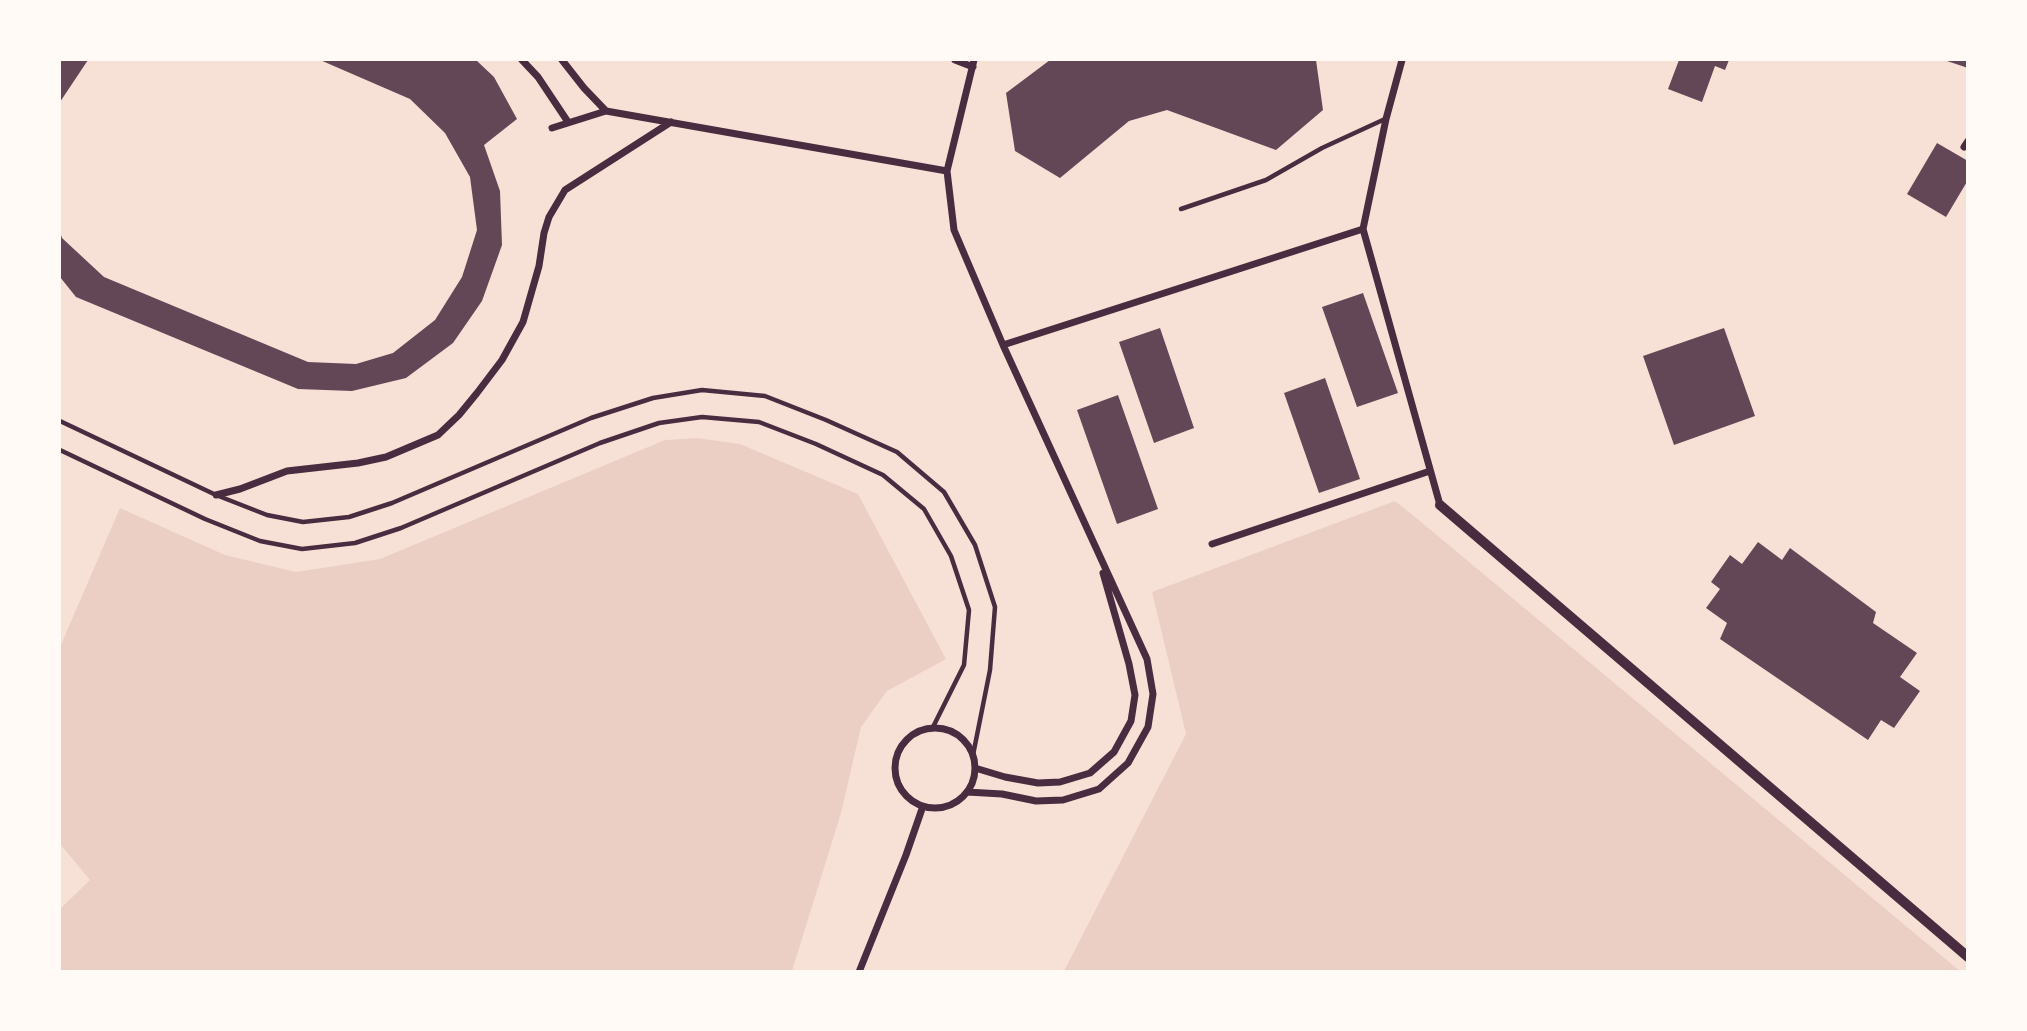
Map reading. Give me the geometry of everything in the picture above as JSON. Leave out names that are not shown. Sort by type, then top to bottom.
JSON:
[{"type":"street","points":[[522,60],[538,77],[568,122]]},
{"type":"street","points":[[562,60],[606,111]]},
{"type":"street","points":[[955,60],[974,63],[947,171],[954,230],[1003,345],[1147,659],[1153,694],[1148,727],[1128,763],[1099,789],[1063,800],[1050,801],[967,792]]},
{"type":"street","points":[[1402,60],[1386,119],[1363,229],[1440,505],[1968,957]]},
{"type":"street","points":[[552,128],[606,111],[947,171]]},
{"type":"street","points":[[216,495],[287,471],[386,457],[438,435],[459,415],[502,360],[523,321],[539,266],[549,217],[565,190],[671,122]]},
{"type":"street","points":[[1003,345],[1363,229]]},
{"type":"street","points":[[1212,544],[1430,471]]},
{"type":"street","points":[[975,768],[1038,783],[1060,782],[1090,773],[1114,752],[1131,721],[1135,695],[1129,664],[1096,549]]},
{"type":"street","points":[[933,727],[957,734],[967,743],[973,755],[973,781],[958,801],[947,806],[935,808],[912,801],[897,781],[896,756],[910,736],[921,730],[933,727]]},
{"type":"street","points":[[859,971],[923,806]]},
{"type":"lane","points":[[1181,209],[1266,180],[1322,148],[1386,119]]},
{"type":"lane","points":[[60,421],[216,495],[267,515],[303,522],[349,517],[392,503],[591,418],[653,398],[702,390],[765,397],[826,420],[897,452],[944,492],[975,545],[995,607],[990,670],[973,755]]},
{"type":"lane","points":[[60,450],[205,519],[260,541],[302,549],[355,543],[401,528],[600,443],[659,424],[702,417],[759,422],[816,444],[883,475],[924,509],[951,556],[969,610],[964,665],[933,727]]},
{"type":"shaded area","points":[[697,438],[740,444],[858,494],[946,659],[887,691],[861,727],[841,813],[792,971],[60,971],[60,909],[90,880],[60,844],[60,647],[120,508],[225,555],[296,572],[380,559],[665,440]]},
{"type":"shaded area","points":[[1395,501],[1960,971],[1064,971],[1186,734],[1152,592]]},
{"type":"building","points":[[60,60],[88,60],[60,102]]},
{"type":"building","points":[[320,60],[476,60],[494,77],[517,119],[484,145],[500,191],[502,245],[482,301],[453,343],[406,378],[352,391],[298,389],[76,297],[60,277],[60,232],[62,238],[104,277],[308,362],[356,364],[393,353],[435,320],[462,277],[477,230],[470,177],[445,133],[410,99]]},
{"type":"building","points":[[1050,60],[1316,60],[1323,110],[1276,150],[1167,110],[1129,121],[1060,178],[1015,151],[1006,93]]},
{"type":"building","points":[[1679,60],[1729,60],[1725,70],[1715,66],[1702,102],[1668,89]]},
{"type":"building","points":[[1944,60],[1968,60],[1968,68]]},
{"type":"building","points":[[1937,143],[1968,161],[1968,180],[1946,217],[1907,194]]},
{"type":"building","points":[[1363,293],[1398,393],[1357,407],[1322,307]]},
{"type":"building","points":[[1160,328],[1194,428],[1154,443],[1119,342]]},
{"type":"building","points":[[1724,328],[1755,416],[1674,445],[1643,356]]},
{"type":"building","points":[[1325,378],[1360,479],[1319,493],[1284,393]]},
{"type":"building","points":[[1118,395],[1158,509],[1117,524],[1077,410]]},
{"type":"building","points":[[1758,542],[1782,560],[1790,548],[1876,612],[1873,623],[1917,653],[1900,677],[1920,691],[1894,728],[1881,720],[1868,740],[1720,639],[1727,623],[1706,608],[1720,589],[1711,582],[1730,555],[1742,564]]}]
